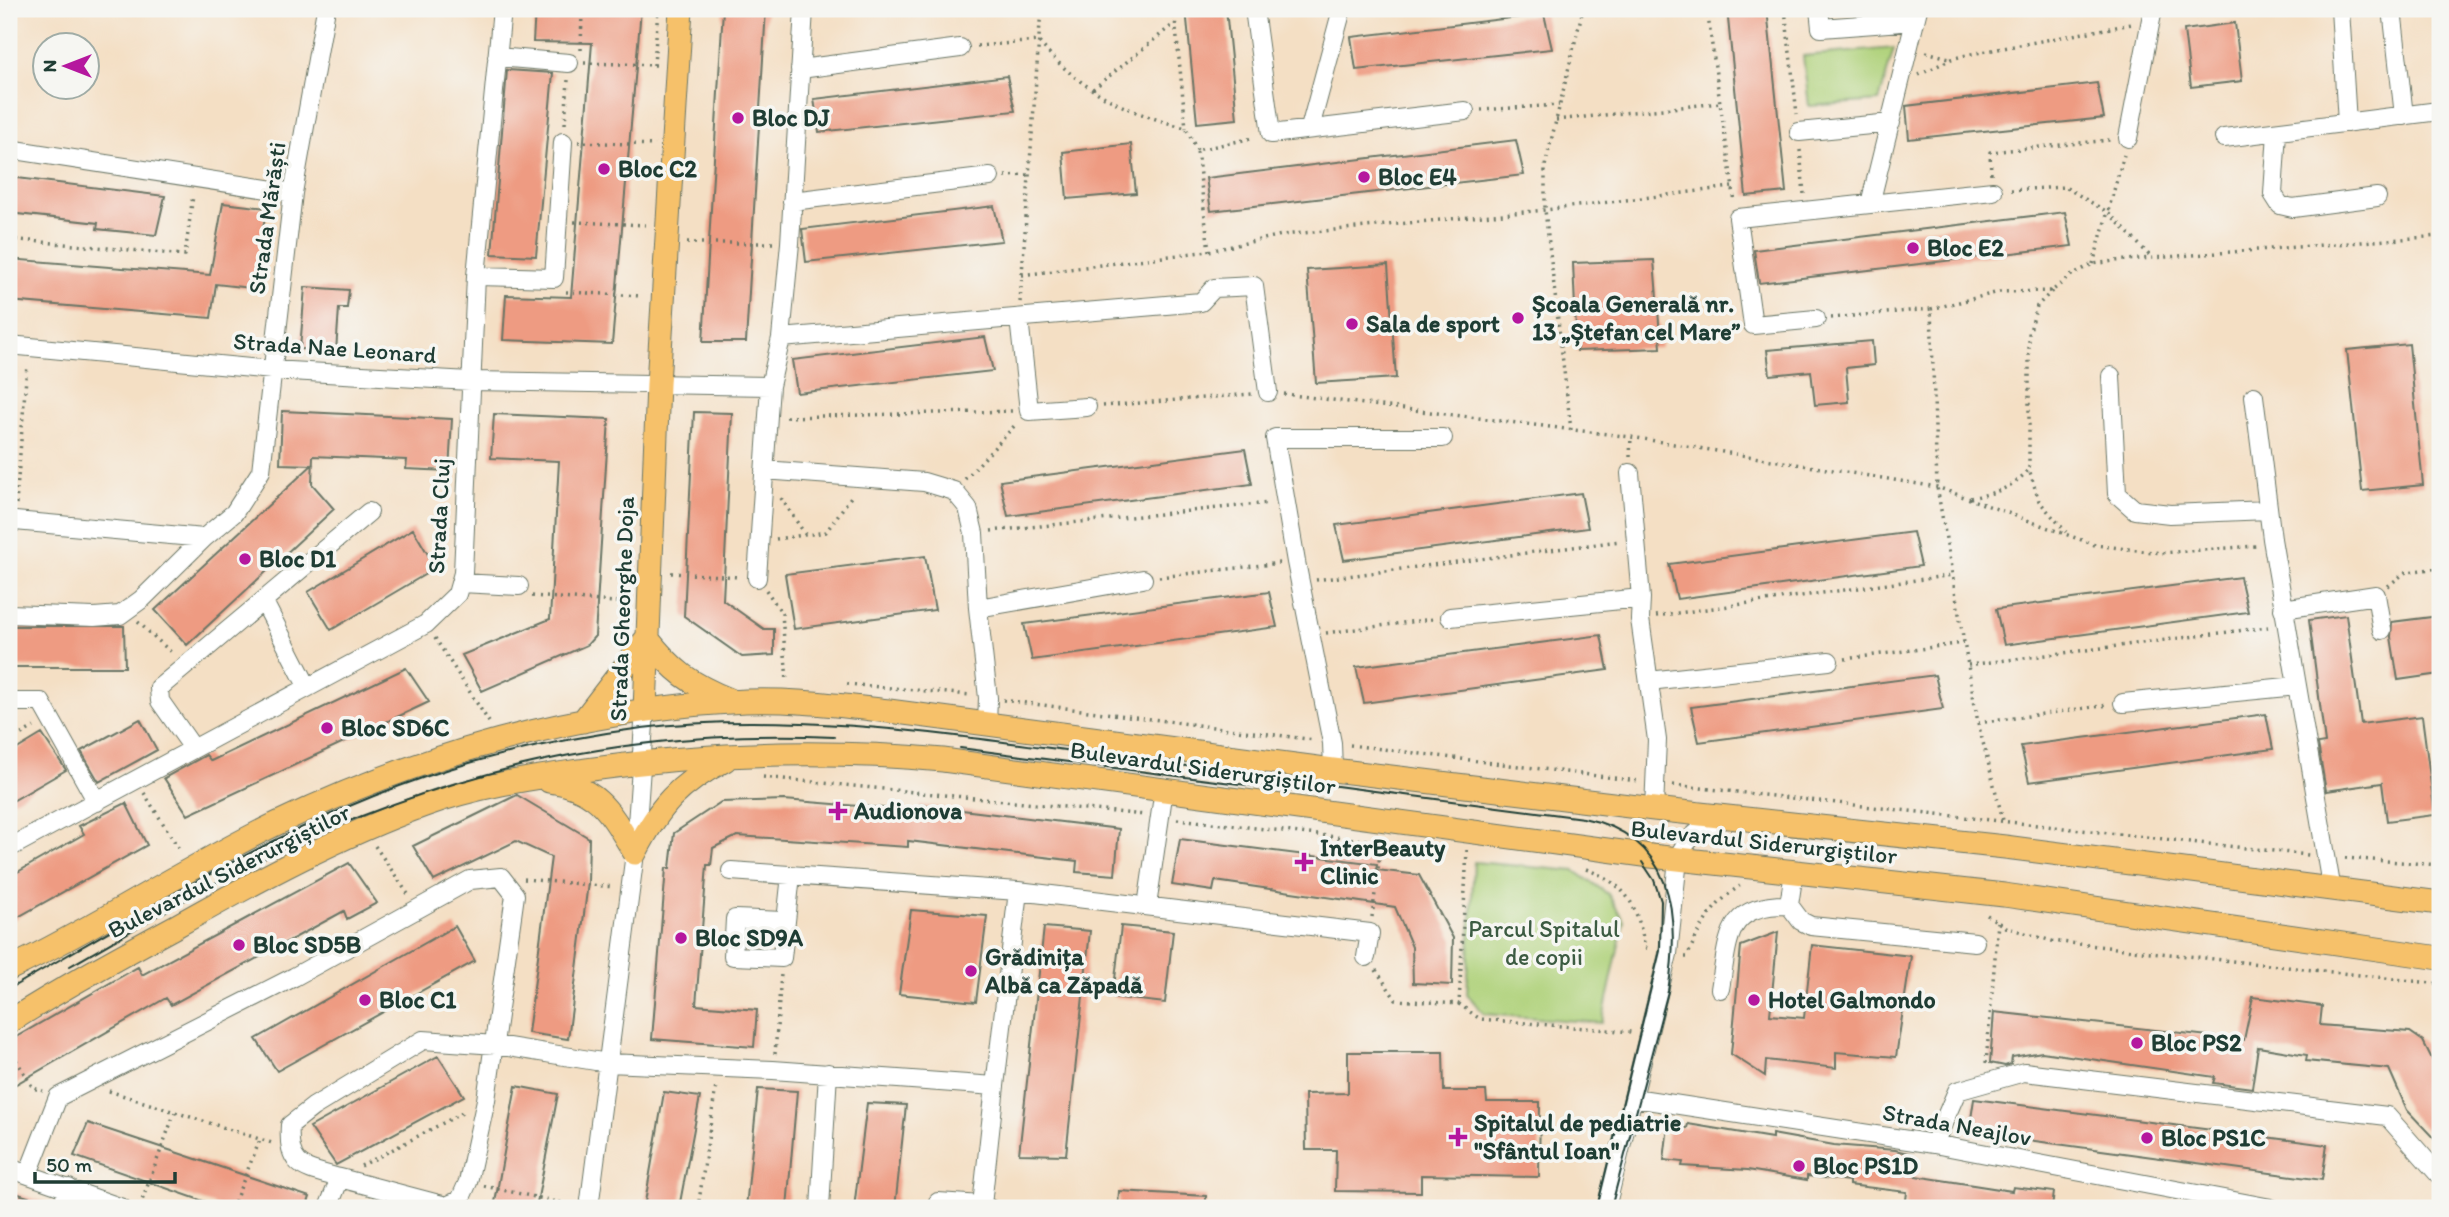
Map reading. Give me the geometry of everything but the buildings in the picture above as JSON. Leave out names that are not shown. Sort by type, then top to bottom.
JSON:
[{"type":"main road","name":"Strada Gheorghe Doja","points":[[645,710],[663,298],[673,234],[666,66],[681,9]]},
{"type":"main road","points":[[583,721],[647,638],[666,661],[690,683],[733,701]]},
{"type":"main road","name":"Bulevardul Siderurgiștilor","points":[[9,969],[192,868],[355,788],[500,740],[645,710],[733,701],[788,702],[888,711],[1333,770],[1726,818],[2005,847],[2440,904]]},
{"type":"main road","name":"Bulevardul Siderurgiștilor","points":[[9,1022],[51,995],[266,877],[364,830],[427,804],[525,779],[641,762],[733,755],[871,754],[1164,789],[1464,845],[1678,859],[2004,895],[2440,958]]},
{"type":"main road","points":[[635,853],[650,824],[677,790],[696,775],[733,755]]},
{"type":"main road","points":[[525,779],[569,783],[591,793],[610,813],[635,853]]},
{"type":"street","name":"Strada Mărăști","points":[[127,611],[233,513],[261,471],[293,193],[326,9]]},
{"type":"street","name":"Strada Cluj","points":[[9,848],[426,624],[457,594],[461,583],[476,276],[502,9]]},
{"type":"street","points":[[757,578],[770,386],[781,338],[790,243],[803,9]]},
{"type":"street","points":[[1254,9],[1271,134],[1465,111]]},
{"type":"street","points":[[1310,128],[1342,9]]},
{"type":"street","points":[[1819,9],[1821,28],[1862,17],[1917,15],[1870,204]]},
{"type":"street","points":[[2340,9],[2347,123]]},
{"type":"street","points":[[2392,9],[2404,116]]},
{"type":"street","points":[[2129,138],[2152,14]]},
{"type":"street","points":[[800,69],[960,47]]},
{"type":"street","points":[[496,57],[569,63]]},
{"type":"street","points":[[2224,138],[2439,111]]},
{"type":"street","points":[[1799,132],[1891,123]]},
{"type":"street","points":[[2277,132],[2273,194],[2280,205],[2293,208],[2376,197]]},
{"type":"street","points":[[476,276],[554,278],[564,142]]},
{"type":"street","points":[[9,149],[293,193]]},
{"type":"street","points":[[792,201],[990,177]]},
{"type":"street","points":[[1816,319],[1753,325],[1738,218],[1993,191]]},
{"type":"street","points":[[781,338],[1201,302],[1214,288],[1254,286],[1268,392]]},
{"type":"street","points":[[1019,318],[1029,411],[1087,407]]},
{"type":"street","name":"Strada Nae Leonard","points":[[9,345],[272,370],[470,381],[770,386]]},
{"type":"street","points":[[2111,376],[2117,494],[2135,510],[2170,514],[2268,510]]},
{"type":"street","points":[[2254,396],[2284,617],[2332,891]]},
{"type":"street","points":[[1333,770],[1332,743],[1284,501],[1275,438],[1443,438]]},
{"type":"street","points":[[764,470],[924,482],[954,491],[968,508],[974,533],[988,724]]},
{"type":"street","points":[[1630,473],[1637,538],[1640,618],[1657,740],[1654,809]]},
{"type":"street","points":[[193,748],[160,701],[159,688],[187,668],[369,512]]},
{"type":"street","points":[[15,521],[204,538]]},
{"type":"street","points":[[978,608],[1143,579]]},
{"type":"street","points":[[461,583],[519,586]]},
{"type":"street","points":[[2284,617],[2376,595],[2382,630]]},
{"type":"street","points":[[1450,617],[1641,598]]},
{"type":"street","points":[[264,602],[307,686]]},
{"type":"street","points":[[11,615],[101,617],[127,611]]},
{"type":"street","points":[[1649,681],[1829,661]]},
{"type":"street","points":[[2123,703],[2297,686]]},
{"type":"street","points":[[9,702],[41,702],[48,719],[97,802]]},
{"type":"street","name":"Strada Gheorghe Doja","points":[[587,1208],[631,889],[645,710]]},
{"type":"street","points":[[1147,906],[1164,789]]},
{"type":"street","points":[[1606,1208],[1668,954],[1678,859],[1682,846],[1692,835],[1726,818]]},
{"type":"street","points":[[731,870],[1018,891],[1370,933],[1366,957]]},
{"type":"street","points":[[1794,872],[1789,905],[1801,921],[1811,926],[1975,942]]},
{"type":"street","points":[[784,921],[735,919],[733,956],[782,958],[791,875]]},
{"type":"street","points":[[28,1174],[58,1097],[294,977],[470,880],[502,877],[515,895],[496,1045],[468,1182],[460,1200],[446,1206],[302,1167],[288,1147],[290,1125],[313,1107],[423,1040],[496,1045],[608,1063],[828,1073],[995,1086]]},
{"type":"street","points":[[938,1202],[986,1207],[995,1086],[1018,891]]},
{"type":"street","points":[[1720,989],[1730,934],[1737,919],[1748,910],[1768,905],[1789,905]]},
{"type":"street","points":[[1934,1144],[1957,1091],[2024,1072],[2387,1116],[2440,1176]]},
{"type":"street","points":[[820,1208],[828,1073]]},
{"type":"street","name":"Strada Neajlov","points":[[1634,1098],[1934,1144],[2271,1208]]},
{"type":"street","points":[[9,1168],[122,1208]]},
{"type":"street","points":[[328,1208],[340,1178]]},
{"type":"street","points":[[61,1208],[69,1188]]},
{"type":"path","points":[[582,9],[580,63],[666,66],[658,9]]},
{"type":"path","points":[[1019,318],[1041,9]]},
{"type":"path","points":[[1174,9],[1186,128],[1197,150],[1209,251]]},
{"type":"path","points":[[1572,430],[1545,209],[1545,166],[1583,9]]},
{"type":"path","points":[[1707,9],[1738,218]]},
{"type":"path","points":[[1785,9],[1806,210]]},
{"type":"path","points":[[1899,86],[1951,59],[2152,14]]},
{"type":"path","points":[[1093,89],[1175,23]]},
{"type":"path","points":[[960,47],[1038,41]]},
{"type":"path","points":[[1038,41],[1065,72],[1107,99],[1186,128]]},
{"type":"path","points":[[1912,43],[1928,54],[1951,59]]},
{"type":"path","points":[[569,63],[564,142],[671,146]]},
{"type":"path","points":[[1555,120],[1720,103]]},
{"type":"path","points":[[1465,111],[1559,105]]},
{"type":"path","points":[[1197,150],[1271,134]]},
{"type":"path","points":[[2093,264],[2109,213],[2129,138],[1990,152],[1993,191],[2066,187],[2109,213],[2151,257]]},
{"type":"path","points":[[9,239],[185,255],[195,179]]},
{"type":"path","points":[[1022,275],[1209,251],[1282,235],[1732,187]]},
{"type":"path","points":[[558,221],[790,243]]},
{"type":"path","points":[[2068,534],[2039,501],[2029,468],[2029,334],[2037,306],[2052,290],[2073,274],[2093,264],[2151,257],[2440,236]]},
{"type":"path","points":[[554,278],[563,292],[663,298]]},
{"type":"path","points":[[1816,319],[1931,309],[1999,292],[2052,290]]},
{"type":"path","points":[[1931,309],[1937,487],[1978,723],[2004,822],[2005,847]]},
{"type":"path","points":[[11,615],[15,521],[29,348]]},
{"type":"path","points":[[1087,407],[1268,392],[1572,430],[1937,487],[2095,545],[2161,553],[2273,545]]},
{"type":"path","points":[[768,417],[1029,411]]},
{"type":"path","points":[[954,491],[1029,411]]},
{"type":"path","points":[[1969,498],[2003,491],[2018,481],[2029,468]]},
{"type":"path","points":[[779,494],[805,534]]},
{"type":"path","points":[[974,533],[1284,501]]},
{"type":"path","points":[[784,538],[827,532],[846,504]]},
{"type":"path","points":[[1300,582],[1637,538]]},
{"type":"path","points":[[1143,579],[1296,562]]},
{"type":"path","points":[[2376,595],[2406,572],[2440,568]]},
{"type":"path","points":[[650,572],[757,578],[782,613],[788,702]]},
{"type":"path","points":[[1640,618],[1953,575]]},
{"type":"path","points":[[519,586],[535,598],[649,604]]},
{"type":"path","points":[[127,611],[187,668]]},
{"type":"path","points":[[1310,635],[1450,617]]},
{"type":"path","points":[[1968,665],[2284,617]]},
{"type":"path","points":[[426,624],[500,740]]},
{"type":"path","points":[[1829,661],[1964,643]]},
{"type":"path","points":[[1978,723],[2123,703]]},
{"type":"path","points":[[9,741],[48,719]]},
{"type":"path","points":[[756,777],[1160,817],[1383,831],[1395,843]]},
{"type":"path","points":[[136,780],[192,868]]},
{"type":"path","points":[[364,830],[417,907]]},
{"type":"path","points":[[1370,933],[1383,831]]},
{"type":"path","points":[[1459,1004],[1464,845],[1480,853]]},
{"type":"path","points":[[1577,866],[1611,878],[1630,898],[1640,919],[1645,948],[1688,957],[1701,924],[1716,904],[1740,886],[1752,887]]},
{"type":"path","points":[[502,877],[631,889]]},
{"type":"path","points":[[1978,909],[1998,922],[2052,941],[2440,984]]},
{"type":"path","points":[[1985,1083],[1998,922]]},
{"type":"path","points":[[1366,957],[1396,1000],[1459,1004],[1480,1019],[1650,1034]]},
{"type":"path","points":[[774,1070],[782,958]]},
{"type":"path","points":[[9,1048],[33,1088],[58,1097]]},
{"type":"path","points":[[698,1208],[719,1067]]},
{"type":"path","points":[[83,1083],[288,1147]]},
{"type":"path","points":[[340,1178],[486,1100]]},
{"type":"path","points":[[140,1208],[175,1112]]},
{"type":"path","points":[[232,1208],[260,1140]]},
{"type":"path","points":[[468,1182],[587,1208]]},
{"type":"green space","points":[[1894,48],[1879,101],[1809,106],[1803,56]]},
{"type":"green space","name":"Parcul Spitalul de copii","points":[[1474,862],[1575,871],[1608,894],[1624,921],[1602,1023],[1484,1014],[1467,994]]},
{"type":"tram line","points":[[9,989],[234,861],[351,805],[473,762],[557,742],[642,728],[764,722],[826,724],[951,735],[1583,818],[1613,827],[1636,842],[1653,860],[1664,882],[1671,907],[1673,934],[1668,991],[1611,1208]]},
{"type":"tram line","points":[[70,966],[265,858],[404,800],[473,778],[612,748],[758,736],[834,737]]},
{"type":"tram line","points":[[960,748],[1310,793]]},
{"type":"tram line","points":[[1597,1208],[1660,951],[1661,901],[1654,880],[1642,862]]},
{"type":"place","name":"Bloc DJ","points":[[738,118]]},
{"type":"place","name":"Bloc C2","points":[[604,169]]},
{"type":"place","name":"Bloc E4","points":[[1364,177]]},
{"type":"place","name":"Bloc E2","points":[[1913,248]]},
{"type":"place","name":"Școala Generală nr. 13 „Ștefan cel Mare”","points":[[1518,318]]},
{"type":"place","name":"Sala de sport","points":[[1352,324]]},
{"type":"place","name":"Bloc D1","points":[[245,559]]},
{"type":"place","name":"Bloc SD6C","points":[[327,728]]},
{"type":"place","name":"Audionova","points":[[838,811]]},
{"type":"place","name":"InterBeauty Clinic","points":[[1304,862]]},
{"type":"place","name":"Bloc SD9A","points":[[681,938]]},
{"type":"place","name":"Bloc SD5B","points":[[239,945]]},
{"type":"place","name":"Grădinița Albă ca Zăpadă","points":[[971,971]]},
{"type":"place","name":"Bloc C1","points":[[365,1000]]},
{"type":"place","name":"Hotel Galmondo","points":[[1754,1000]]},
{"type":"place","name":"Bloc PS2","points":[[2137,1043]]},
{"type":"place","name":"Spitalul de pediatrie \"Sfântul Ioan\"","points":[[1458,1137]]},
{"type":"place","name":"Bloc PS1C","points":[[2147,1138]]},
{"type":"place","name":"Bloc PS1D","points":[[1799,1166]]}]
